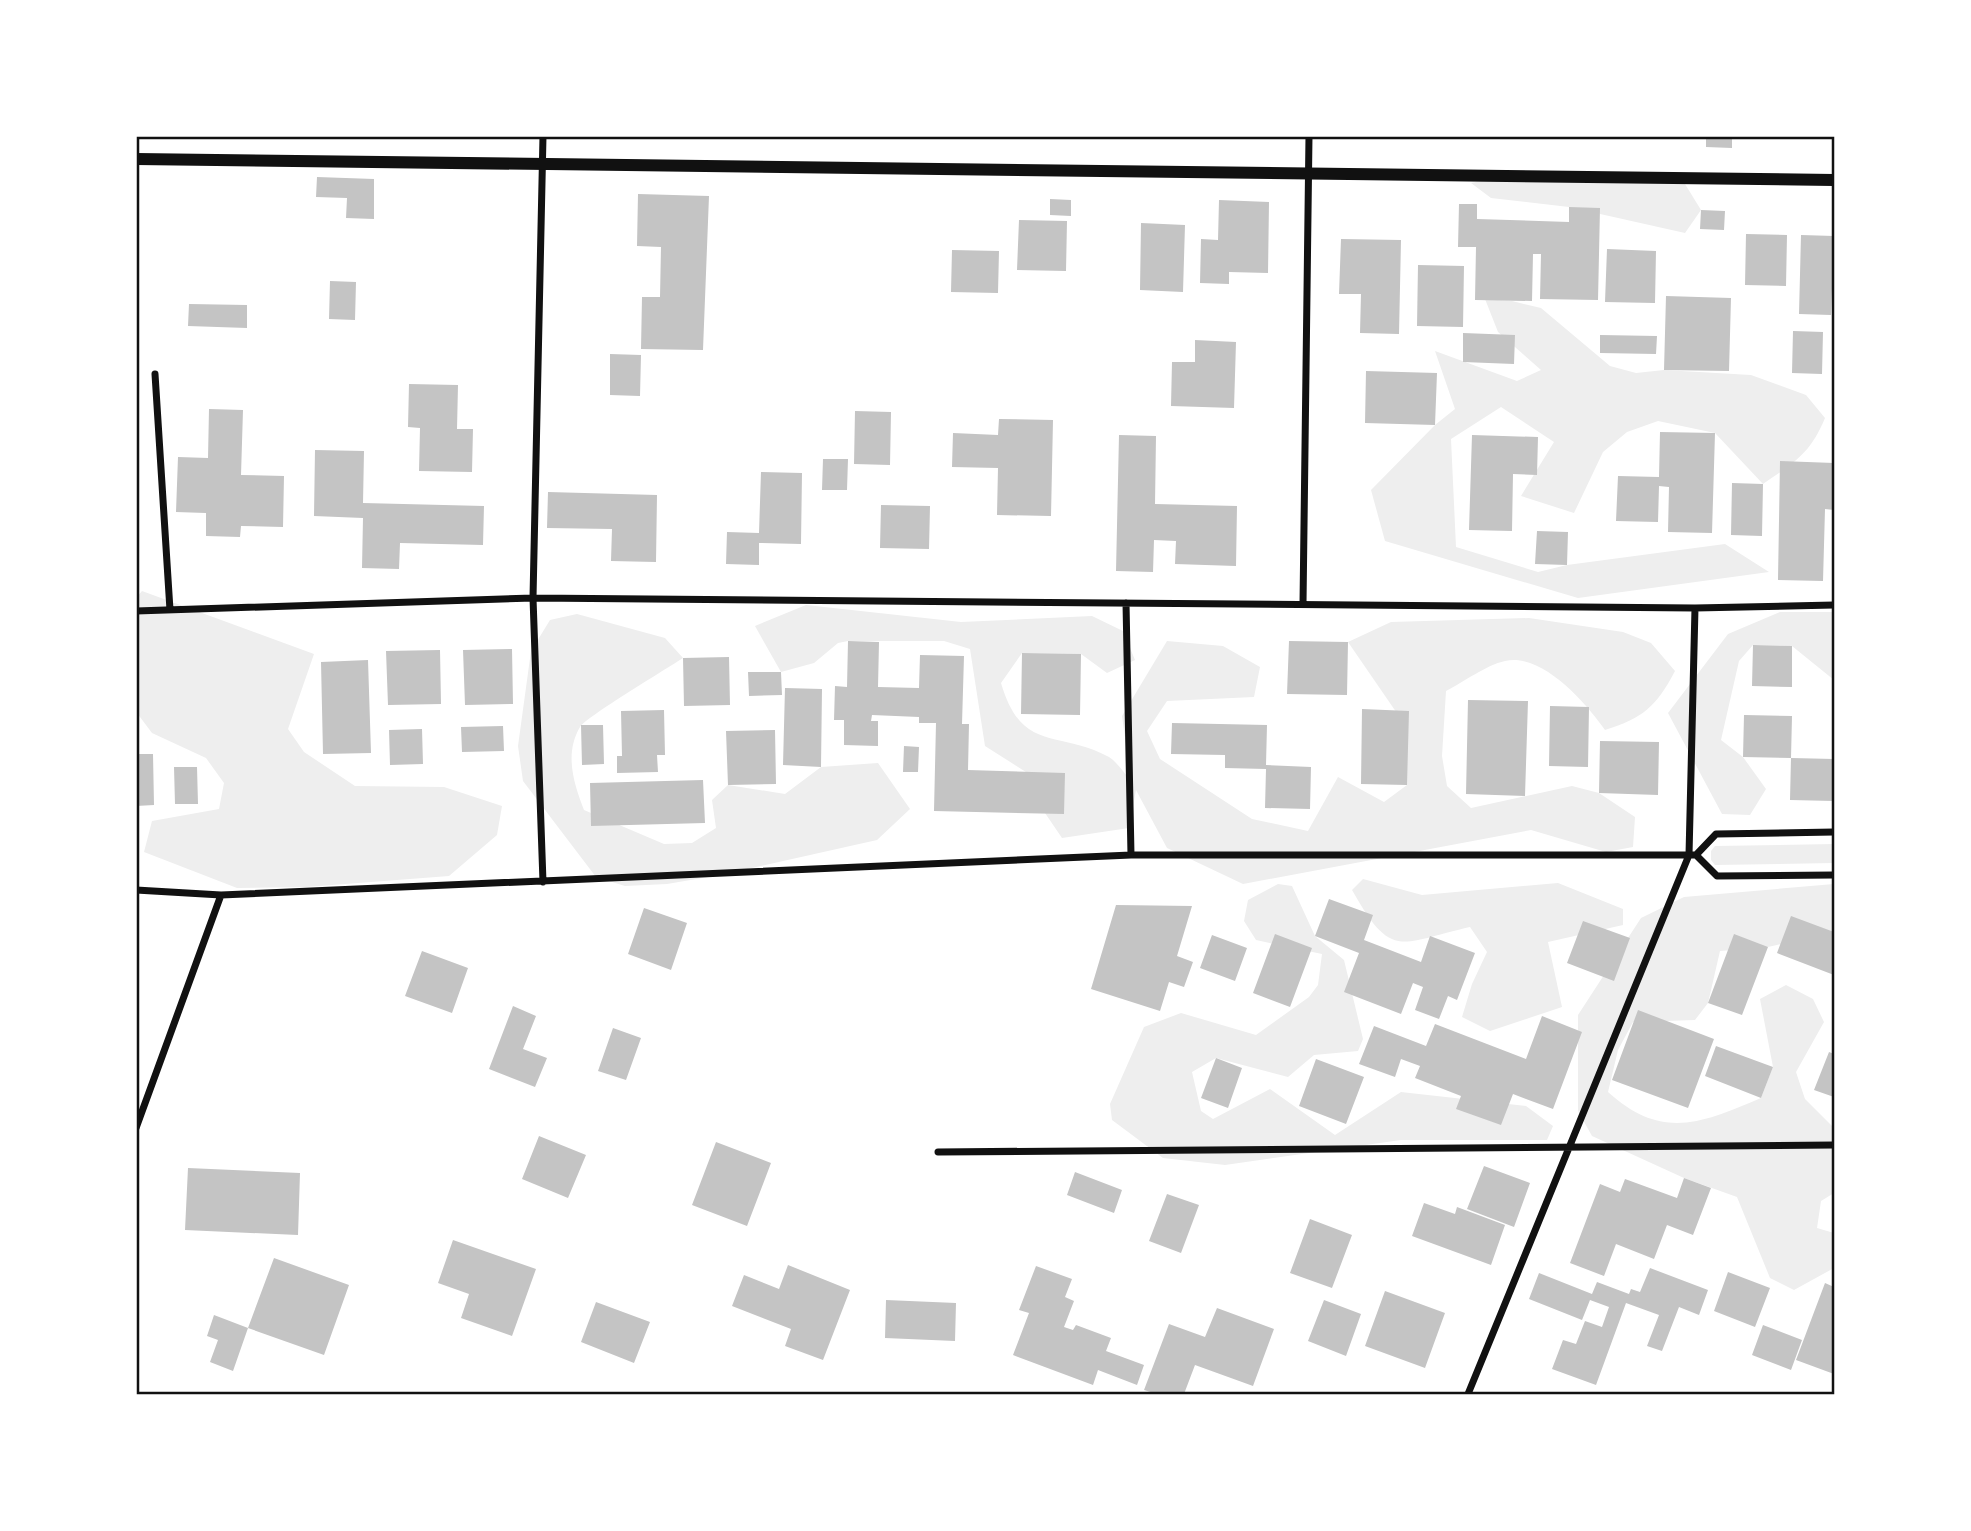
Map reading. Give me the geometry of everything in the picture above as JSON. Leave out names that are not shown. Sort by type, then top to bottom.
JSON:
[{"type":"street","points":[[543,136],[534,598],[543,882]]},
{"type":"street","points":[[1303,604],[1309,136]]},
{"type":"street","points":[[136,159],[1835,180]]},
{"type":"street","points":[[155,374],[170,610]]},
{"type":"street","points":[[136,611],[534,598],[1695,607],[1835,605]]},
{"type":"street","points":[[1126,603],[1131,855]]},
{"type":"street","points":[[1468,1395],[1567,1147],[1693,855],[1695,607]]},
{"type":"street","points":[[1693,855],[1716,834],[1835,832]]},
{"type":"street","points":[[136,890],[221,895],[1131,855],[1693,855],[1717,876],[1835,875]]},
{"type":"street","points":[[136,1128],[221,895]]},
{"type":"street","points":[[939,1152],[1835,1145]]},
{"type":"shaded area","points":[[1525,172],[1685,184],[1701,210],[1685,233],[1569,207],[1491,198],[1471,183]]},
{"type":"shaded area","points":[[1485,299],[1512,301],[1541,308],[1610,366],[1636,373],[1664,370],[1751,375],[1806,395],[1825,418],[1807,449],[1763,484],[1715,433],[1658,421],[1627,432],[1603,452],[1574,513],[1521,496],[1554,442],[1501,407],[1451,439],[1456,547],[1538,572],[1567,565],[1725,544],[1769,572],[1578,598],[1385,541],[1371,490],[1435,425],[1455,409],[1435,351],[1517,381],[1541,370],[1498,332]]},
{"type":"shaded area","points":[[142,591],[314,654],[288,729],[304,752],[355,786],[444,787],[502,806],[497,835],[449,876],[306,887],[237,888],[144,852],[152,821],[219,809],[224,783],[206,758],[152,733],[137,713],[136,598]]},
{"type":"shaded area","points":[[806,605],[961,622],[1092,616],[1123,631],[1135,660],[1107,673],[1081,654],[1022,653],[1001,683],[1019,721],[1043,736],[1109,757],[1131,781],[1122,716],[1167,641],[1223,646],[1260,667],[1254,697],[1167,701],[1147,731],[1160,759],[1252,819],[1308,831],[1338,777],[1384,802],[1407,785],[1403,722],[1348,642],[1391,622],[1529,618],[1623,632],[1651,643],[1675,671],[1647,710],[1629,721],[1605,730],[1562,682],[1534,664],[1519,660],[1490,666],[1446,691],[1442,756],[1447,786],[1471,808],[1572,786],[1599,793],[1635,817],[1633,847],[1606,852],[1531,830],[1243,884],[1167,848],[1136,790],[1129,828],[1062,838],[1045,813],[1037,779],[985,746],[970,649],[944,641],[848,641],[838,643],[814,663],[781,672],[755,626]]},
{"type":"shaded area","points":[[1780,612],[1834,612],[1834,680],[1792,646],[1753,645],[1739,661],[1721,740],[1743,757],[1766,789],[1750,815],[1722,814],[1668,713],[1728,634]]},
{"type":"shaded area","points":[[577,614],[665,638],[683,658],[611,703],[580,727],[572,748],[572,769],[584,810],[664,844],[692,843],[716,828],[712,800],[728,785],[785,794],[821,767],[878,763],[910,809],[877,840],[720,875],[667,884],[625,886],[596,877],[523,781],[518,746],[531,651],[550,620]]},
{"type":"shaded area","points":[[1834,844],[1834,863],[1715,865],[1711,860],[1711,851],[1715,846]]},
{"type":"shaded area","points":[[1363,879],[1422,895],[1558,883],[1623,909],[1623,925],[1548,942],[1562,1007],[1490,1031],[1462,1017],[1472,984],[1487,952],[1470,927],[1412,941],[1399,941],[1388,937],[1377,928],[1352,890]]},
{"type":"shaded area","points":[[1278,884],[1292,886],[1315,936],[1344,960],[1363,1039],[1358,1051],[1314,1055],[1288,1077],[1216,1058],[1192,1072],[1201,1111],[1213,1119],[1270,1089],[1335,1135],[1401,1092],[1526,1106],[1553,1126],[1547,1140],[1401,1140],[1225,1165],[1163,1158],[1112,1120],[1110,1104],[1144,1027],[1181,1013],[1256,1035],[1309,997],[1318,985],[1322,954],[1256,940],[1244,921],[1248,900]]},
{"type":"shaded area","points":[[1834,884],[1834,932],[1768,947],[1720,951],[1708,1003],[1695,1020],[1633,1022],[1618,1050],[1608,1092],[1646,1117],[1683,1123],[1720,1114],[1761,1098],[1773,1067],[1760,999],[1786,985],[1813,999],[1824,1022],[1796,1072],[1805,1099],[1834,1128],[1834,1193],[1821,1201],[1817,1228],[1834,1233],[1834,1268],[1794,1290],[1770,1278],[1737,1197],[1684,1178],[1592,1136],[1578,1111],[1578,1015],[1641,918],[1684,897]]},
{"type":"building","points":[[1706,136],[1732,136],[1732,148],[1706,147]]},
{"type":"building","points":[[317,177],[374,179],[374,219],[346,218],[347,198],[316,197]]},
{"type":"building","points":[[638,194],[709,196],[703,350],[641,349],[642,297],[660,297],[661,247],[637,246]]},
{"type":"building","points":[[1050,199],[1071,200],[1071,216],[1050,215]]},
{"type":"building","points":[[1219,200],[1269,202],[1268,273],[1229,272],[1229,284],[1200,283],[1201,239],[1218,240]]},
{"type":"building","points":[[1459,204],[1477,204],[1477,219],[1569,222],[1569,207],[1600,208],[1598,300],[1540,299],[1541,254],[1533,254],[1532,301],[1475,300],[1476,247],[1458,247]]},
{"type":"building","points":[[1701,210],[1725,211],[1724,230],[1700,229]]},
{"type":"building","points":[[1019,220],[1067,221],[1066,271],[1017,270]]},
{"type":"building","points":[[1141,223],[1185,225],[1183,292],[1140,290]]},
{"type":"building","points":[[1746,234],[1787,235],[1786,286],[1745,285]]},
{"type":"building","points":[[1801,235],[1834,236],[1831,315],[1799,314]]},
{"type":"building","points":[[1341,239],[1401,240],[1399,334],[1360,333],[1361,294],[1339,294]]},
{"type":"building","points":[[1607,249],[1656,251],[1655,303],[1605,302]]},
{"type":"building","points":[[952,250],[999,251],[998,293],[951,292]]},
{"type":"building","points":[[1418,265],[1464,266],[1463,327],[1417,326]]},
{"type":"building","points":[[330,281],[356,282],[355,320],[329,319]]},
{"type":"building","points":[[1666,296],[1731,298],[1729,371],[1664,370]]},
{"type":"building","points":[[189,304],[247,305],[247,328],[188,326]]},
{"type":"building","points":[[1793,331],[1823,332],[1822,374],[1792,373]]},
{"type":"building","points":[[1463,333],[1515,335],[1514,364],[1463,362]]},
{"type":"building","points":[[1600,335],[1657,336],[1656,354],[1600,353]]},
{"type":"building","points":[[1195,340],[1236,342],[1234,408],[1171,406],[1172,362],[1195,362]]},
{"type":"building","points":[[610,354],[641,355],[640,396],[610,395]]},
{"type":"building","points":[[1366,371],[1437,373],[1435,425],[1365,423]]},
{"type":"building","points":[[409,384],[458,385],[457,429],[473,429],[472,472],[419,471],[420,428],[408,427]]},
{"type":"building","points":[[209,409],[243,410],[241,475],[284,476],[283,527],[241,526],[240,537],[206,536],[206,513],[176,512],[178,457],[208,458]]},
{"type":"building","points":[[855,411],[891,412],[890,465],[854,464]]},
{"type":"building","points":[[999,419],[1053,420],[1051,516],[997,515],[998,468],[952,467],[953,433],[998,435]]},
{"type":"building","points":[[1660,432],[1715,433],[1712,533],[1668,532],[1669,487],[1659,486],[1658,522],[1616,521],[1618,476],[1659,477]]},
{"type":"building","points":[[1119,435],[1156,436],[1155,504],[1237,506],[1236,566],[1175,564],[1176,541],[1154,540],[1153,572],[1116,571]]},
{"type":"building","points":[[1472,435],[1538,437],[1537,475],[1513,474],[1512,531],[1469,530]]},
{"type":"building","points":[[315,450],[364,451],[363,503],[484,506],[483,545],[400,543],[399,569],[362,568],[363,518],[314,516]]},
{"type":"building","points":[[823,459],[848,459],[847,490],[822,490]]},
{"type":"building","points":[[1780,461],[1834,463],[1834,510],[1825,509],[1823,581],[1778,580]]},
{"type":"building","points":[[761,472],[802,473],[801,544],[759,543],[759,565],[726,564],[727,532],[759,533]]},
{"type":"building","points":[[1732,483],[1763,484],[1762,536],[1731,535]]},
{"type":"building","points":[[548,492],[657,495],[656,562],[611,561],[612,529],[547,528]]},
{"type":"building","points":[[881,505],[930,506],[929,549],[880,548]]},
{"type":"building","points":[[1537,531],[1568,532],[1567,565],[1535,564]]},
{"type":"building","points":[[848,641],[879,642],[878,687],[919,688],[920,655],[964,656],[962,724],[969,724],[968,770],[1065,773],[1064,814],[934,811],[936,723],[919,723],[919,717],[872,715],[871,721],[878,721],[878,746],[844,745],[844,720],[834,720],[835,686],[847,687]]},
{"type":"building","points":[[1289,641],[1348,642],[1347,695],[1287,694]]},
{"type":"building","points":[[1753,645],[1792,646],[1792,687],[1752,686]]},
{"type":"building","points":[[512,649],[513,704],[465,705],[463,650]]},
{"type":"building","points":[[440,650],[441,704],[388,705],[386,651]]},
{"type":"building","points":[[1022,653],[1081,654],[1080,715],[1021,714]]},
{"type":"building","points":[[729,657],[730,705],[684,706],[683,658]]},
{"type":"building","points":[[368,660],[371,753],[323,754],[321,662]]},
{"type":"building","points":[[748,672],[781,672],[782,695],[749,696]]},
{"type":"building","points":[[785,688],[822,689],[821,767],[783,765]]},
{"type":"building","points":[[1468,700],[1528,701],[1525,796],[1466,794]]},
{"type":"building","points":[[1550,706],[1589,707],[1588,767],[1549,766]]},
{"type":"building","points":[[1362,709],[1409,711],[1407,785],[1361,784]]},
{"type":"building","points":[[664,710],[665,755],[657,755],[658,772],[617,773],[617,756],[622,756],[621,711]]},
{"type":"building","points":[[1744,715],[1792,716],[1791,758],[1743,757]]},
{"type":"building","points":[[1172,723],[1267,725],[1266,765],[1311,767],[1310,809],[1265,808],[1266,769],[1225,768],[1225,755],[1171,754]]},
{"type":"building","points":[[581,725],[603,725],[604,764],[582,765]]},
{"type":"building","points":[[503,726],[504,751],[462,752],[461,727]]},
{"type":"building","points":[[422,729],[423,764],[390,765],[389,730]]},
{"type":"building","points":[[775,730],[776,784],[728,785],[726,731]]},
{"type":"building","points":[[1600,741],[1659,742],[1658,795],[1599,793]]},
{"type":"building","points":[[904,746],[919,747],[918,772],[903,772]]},
{"type":"building","points":[[136,754],[153,754],[154,805],[136,806]]},
{"type":"building","points":[[1791,758],[1834,759],[1834,801],[1790,800]]},
{"type":"building","points":[[174,767],[197,767],[198,804],[175,804]]},
{"type":"building","points":[[703,780],[705,823],[591,826],[590,783]]},
{"type":"building","points":[[1329,899],[1373,915],[1364,940],[1421,962],[1430,936],[1475,953],[1457,1000],[1448,996],[1439,1019],[1415,1010],[1423,987],[1413,983],[1401,1014],[1344,992],[1359,953],[1315,936]]},
{"type":"building","points":[[1116,905],[1192,906],[1177,956],[1193,962],[1184,987],[1169,982],[1160,1011],[1091,989]]},
{"type":"building","points":[[644,908],[687,923],[671,970],[628,954]]},
{"type":"building","points":[[1791,916],[1834,932],[1834,975],[1777,953]]},
{"type":"building","points":[[1583,921],[1630,938],[1614,981],[1567,963]]},
{"type":"building","points":[[1275,934],[1312,948],[1290,1007],[1253,993]]},
{"type":"building","points":[[1734,934],[1768,947],[1742,1015],[1708,1003]]},
{"type":"building","points":[[1212,935],[1247,948],[1235,981],[1200,968]]},
{"type":"building","points":[[422,951],[468,968],[452,1013],[405,996]]},
{"type":"building","points":[[513,1006],[536,1016],[523,1049],[547,1058],[535,1087],[489,1069]]},
{"type":"building","points":[[1638,1010],[1714,1039],[1688,1108],[1612,1080]]},
{"type":"building","points":[[1542,1016],[1582,1032],[1553,1109],[1513,1094],[1501,1125],[1456,1109],[1461,1096],[1415,1078],[1420,1066],[1401,1059],[1395,1077],[1359,1064],[1374,1026],[1426,1046],[1435,1024],[1526,1059]]},
{"type":"building","points":[[613,1028],[641,1038],[626,1080],[598,1071]]},
{"type":"building","points":[[1716,1046],[1773,1067],[1761,1098],[1705,1076]]},
{"type":"building","points":[[1829,1052],[1834,1054],[1834,1097],[1814,1090]]},
{"type":"building","points":[[1216,1058],[1242,1068],[1228,1108],[1201,1098]]},
{"type":"building","points":[[1316,1059],[1364,1077],[1346,1124],[1299,1106]]},
{"type":"building","points":[[539,1136],[586,1155],[568,1198],[522,1179]]},
{"type":"building","points":[[716,1142],[771,1163],[747,1226],[692,1205]]},
{"type":"building","points":[[1484,1166],[1530,1183],[1514,1227],[1467,1209]]},
{"type":"building","points":[[188,1168],[300,1173],[298,1235],[185,1230]]},
{"type":"building","points":[[1075,1172],[1122,1190],[1114,1213],[1067,1195]]},
{"type":"building","points":[[1684,1178],[1711,1188],[1693,1235],[1667,1225],[1654,1259],[1616,1244],[1604,1276],[1570,1263],[1600,1184],[1620,1192],[1625,1179],[1677,1198]]},
{"type":"building","points":[[1167,1194],[1199,1205],[1181,1253],[1149,1241]]},
{"type":"building","points":[[1424,1203],[1455,1214],[1457,1207],[1505,1225],[1491,1265],[1412,1236]]},
{"type":"building","points":[[1310,1219],[1352,1235],[1332,1288],[1290,1273]]},
{"type":"building","points":[[453,1240],[536,1269],[512,1336],[461,1318],[469,1294],[438,1283]]},
{"type":"building","points":[[274,1258],[349,1285],[324,1355],[248,1328]]},
{"type":"building","points":[[788,1265],[850,1290],[823,1360],[785,1346],[791,1329],[732,1306],[744,1275],[779,1289]]},
{"type":"building","points":[[1036,1266],[1072,1279],[1065,1297],[1074,1301],[1064,1327],[1073,1330],[1076,1325],[1111,1338],[1106,1351],[1144,1365],[1137,1385],[1098,1370],[1093,1385],[1013,1355],[1029,1313],[1019,1310]]},
{"type":"building","points":[[1650,1268],[1708,1290],[1699,1315],[1679,1307],[1662,1351],[1647,1346],[1659,1315],[1626,1303],[1596,1385],[1552,1369],[1563,1340],[1576,1344],[1585,1321],[1602,1327],[1609,1307],[1590,1300],[1582,1320],[1529,1299],[1539,1273],[1592,1294],[1597,1282],[1629,1294],[1631,1289],[1640,1292]]},
{"type":"building","points":[[1728,1272],[1770,1288],[1755,1327],[1714,1311]]},
{"type":"building","points":[[1825,1283],[1834,1287],[1834,1374],[1796,1360]]},
{"type":"building","points":[[1385,1291],[1445,1313],[1425,1368],[1365,1346]]},
{"type":"building","points":[[886,1300],[956,1303],[955,1341],[885,1338]]},
{"type":"building","points":[[1324,1300],[1361,1314],[1346,1356],[1308,1341]]},
{"type":"building","points":[[596,1302],[650,1322],[634,1363],[581,1342]]},
{"type":"building","points":[[1217,1308],[1274,1329],[1253,1386],[1195,1365],[1184,1394],[1157,1394],[1144,1390],[1169,1324],[1205,1337]]},
{"type":"building","points":[[214,1315],[248,1328],[233,1371],[210,1362],[218,1340],[207,1336]]},
{"type":"building","points":[[1763,1325],[1802,1340],[1791,1370],[1752,1355]]}]
